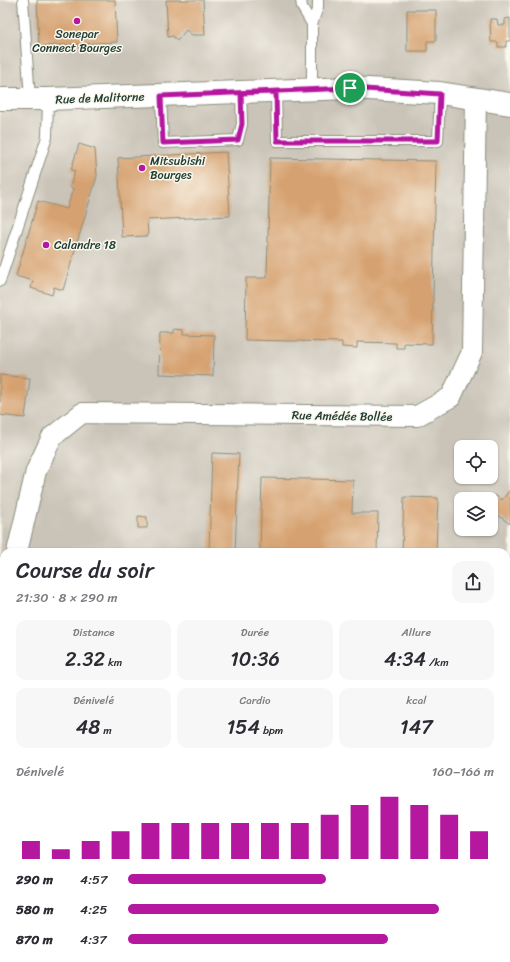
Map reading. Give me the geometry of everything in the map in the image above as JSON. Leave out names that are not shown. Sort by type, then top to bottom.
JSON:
[{"type":"main road","name":"Rue de Malitorne","points":[[0,99],[161,96],[350,88],[440,94],[510,104]]},
{"type":"street","name":"Rue Amédée Bollée","points":[[18,548],[36,471],[52,437],[82,413],[417,416],[451,397],[472,352],[476,98]]},
{"type":"lane","points":[[0,281],[48,137],[39,99],[23,0]]},
{"type":"lane","points":[[301,0],[302,7],[312,24]]},
{"type":"lane","points":[[312,90],[312,24],[318,7],[318,0]]},
{"type":"lane","points":[[276,92],[277,141],[438,141],[440,94]]},
{"type":"lane","points":[[161,96],[163,143],[238,140],[242,124],[241,93]]},
{"type":"shaded area","points":[[0,0],[510,0],[510,548],[0,548]]},
{"type":"building","name":"Sonepar Connect Bourges","points":[[37,0],[115,0],[117,42],[39,46]]},
{"type":"building","points":[[166,0],[203,0],[205,35],[192,35],[186,30],[177,41],[173,36],[168,37]]},
{"type":"building","points":[[407,10],[436,10],[436,41],[427,41],[427,51],[407,51]]},
{"type":"building","points":[[510,18],[510,41],[506,41],[506,47],[498,47],[498,42],[491,42],[490,19],[497,19],[498,25],[505,25],[505,19]]},
{"type":"building","name":"Calandre 18","points":[[79,144],[95,149],[97,176],[63,290],[54,287],[52,295],[31,288],[33,281],[16,276],[38,201],[67,209],[73,188],[70,187],[75,171],[71,170]]},
{"type":"building","points":[[226,152],[230,216],[147,220],[148,236],[122,237],[118,158]]},
{"type":"building","points":[[270,158],[436,161],[432,344],[404,343],[404,348],[396,348],[396,343],[357,342],[357,348],[342,347],[342,342],[245,340],[246,278],[267,278]]},
{"type":"building","points":[[174,329],[184,330],[184,334],[214,335],[213,376],[159,374],[160,333],[174,333]]},
{"type":"building","points":[[0,375],[30,378],[25,418],[0,415]]},
{"type":"building","points":[[212,453],[239,454],[235,548],[209,548]]},
{"type":"building","points":[[262,478],[353,480],[352,513],[378,513],[377,548],[260,548]]},
{"type":"building","points":[[510,490],[510,524],[498,515],[498,497],[502,500]]},
{"type":"building","points":[[404,497],[438,498],[436,548],[402,548]]},
{"type":"building","points":[[138,516],[147,517],[147,528],[138,528]]},
{"type":"place","name":"Sonepar Connect Bourges","points":[[77,21]]},
{"type":"place","name":"Mitsubishi Bourges","points":[[142,168]]},
{"type":"place","name":"Calandre 18","points":[[46,245]]},
{"type":"route","points":[[350,88],[440,94],[438,112],[438,141],[277,141],[276,92],[241,93],[242,124],[238,140],[163,143],[161,96],[350,88]]}]
